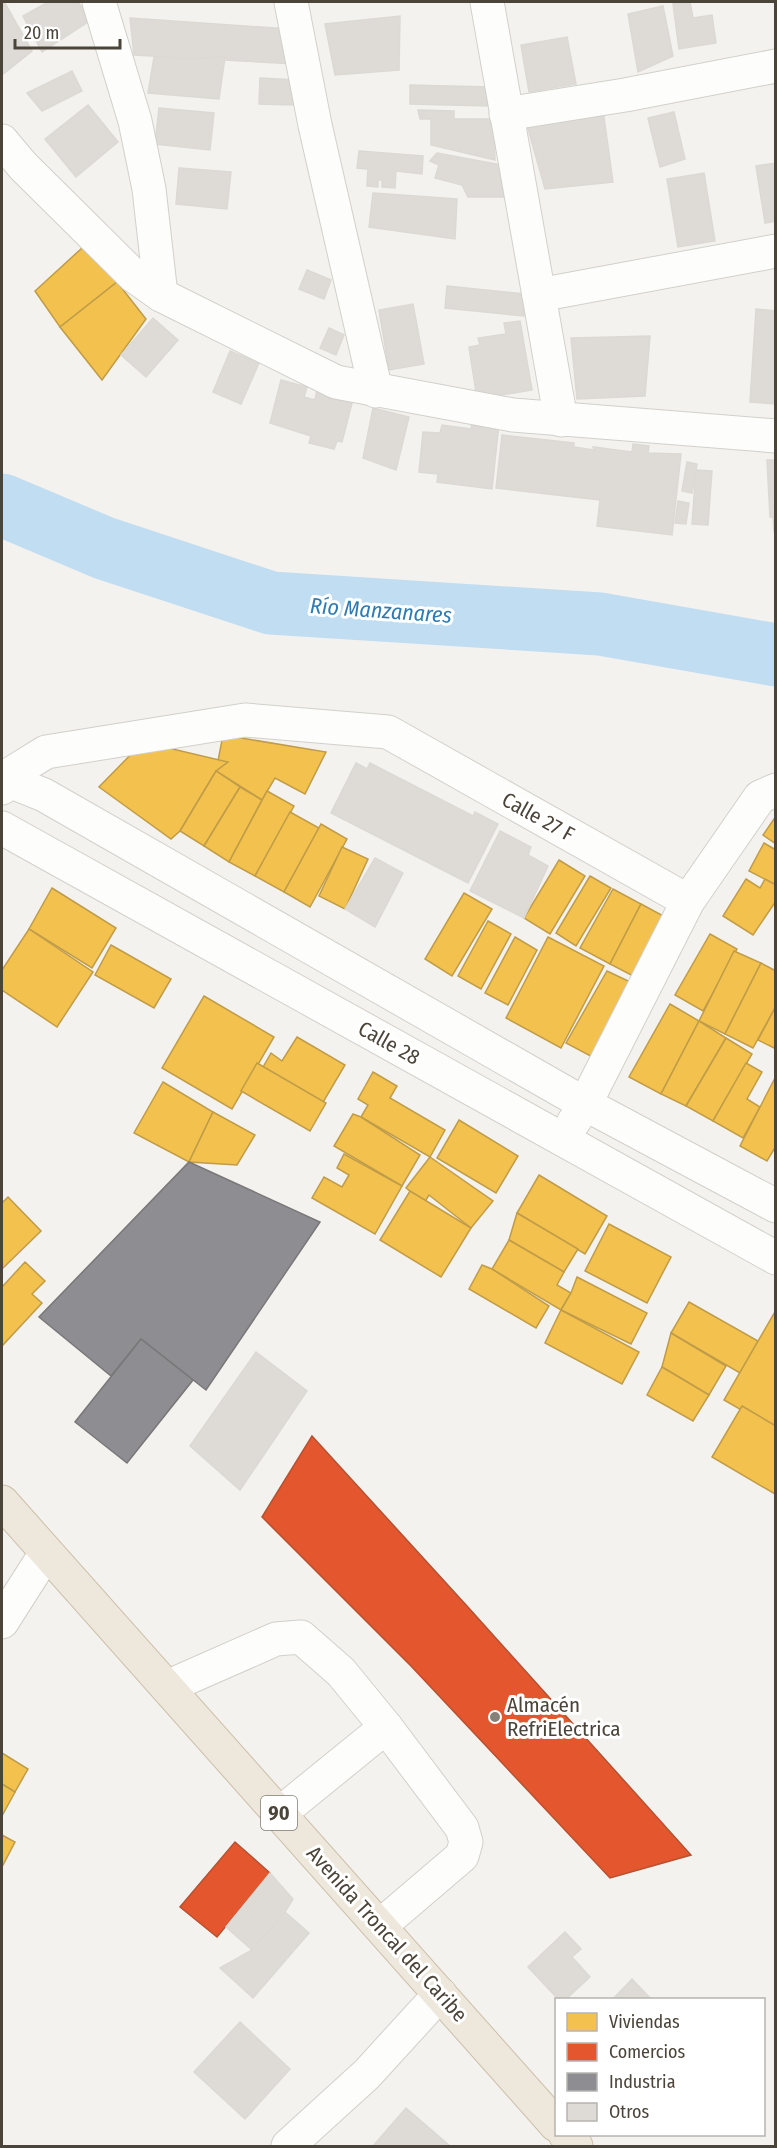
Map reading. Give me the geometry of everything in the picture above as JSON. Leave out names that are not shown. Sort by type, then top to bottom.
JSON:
[{"type":"highway","name":"Avenida Troncal del Caribe","points":[[2,1502],[555,2124]]},
{"type":"street","points":[[99,2],[140,143],[149,189],[161,295]]},
{"type":"street","points":[[291,2],[315,125],[376,390]]},
{"type":"street","points":[[487,2],[561,420]]},
{"type":"street","points":[[506,114],[625,95],[776,66]]},
{"type":"street","points":[[2,141],[23,166],[134,276],[161,295],[336,382],[513,415],[776,436]]},
{"type":"street","points":[[539,295],[776,251]]},
{"type":"street","name":"Calle 28","points":[[2,781],[46,752],[245,720],[388,732]]},
{"type":"street","name":"Calle 27 F","points":[[388,732],[688,902]]},
{"type":"street","name":"Calle 28","points":[[2,781],[44,795],[585,1104],[776,1206]]},
{"type":"street","points":[[562,1139],[585,1104],[688,902],[760,797],[776,790]]},
{"type":"street","name":"Calle 28","points":[[2,828],[776,1258]]},
{"type":"street","points":[[2,1622],[46,1553]]},
{"type":"street","points":[[167,1688],[276,1639],[301,1637],[341,1672],[386,1727],[462,1828],[466,1842],[462,1856],[380,1926]]},
{"type":"street","points":[[279,1814],[386,1727]]},
{"type":"street","points":[[288,2146],[367,2074],[440,1994]]},
{"type":"building: Viviendas","points":[[82,248],[117,282],[60,327],[35,291]]},
{"type":"building: Viviendas","points":[[117,282],[146,319],[102,380],[60,327]]},
{"type":"building: Viviendas","points":[[223,735],[326,752],[305,794],[275,778],[262,800],[216,771]]},
{"type":"building: Viviendas","points":[[143,742],[228,762],[216,771],[180,831],[171,839],[99,787]]},
{"type":"building: Viviendas","points":[[216,771],[240,787],[204,846],[180,831]]},
{"type":"building: Viviendas","points":[[240,787],[262,800],[229,862],[204,846]]},
{"type":"building: Viviendas","points":[[267,791],[294,806],[255,876],[229,862]]},
{"type":"building: Viviendas","points":[[290,812],[319,828],[284,892],[255,876]]},
{"type":"building: Viviendas","points":[[776,816],[776,844],[763,835]]},
{"type":"building: Viviendas","points":[[321,824],[347,839],[310,907],[284,892]]},
{"type":"building: Viviendas","points":[[764,843],[776,850],[776,885],[749,871]]},
{"type":"building: Viviendas","points":[[342,847],[368,859],[345,909],[319,896]]},
{"type":"building: Viviendas","points":[[559,860],[585,876],[550,934],[524,918]]},
{"type":"building: Viviendas","points":[[590,876],[611,888],[576,946],[556,933]]},
{"type":"building: Viviendas","points":[[746,879],[760,888],[765,879],[776,885],[776,901],[753,935],[723,916]]},
{"type":"building: Viviendas","points":[[52,888],[116,928],[92,968],[29,929]]},
{"type":"building: Viviendas","points":[[613,889],[641,904],[610,964],[580,948]]},
{"type":"building: Viviendas","points":[[464,893],[492,909],[452,976],[425,959]]},
{"type":"building: Viviendas","points":[[641,904],[669,919],[637,978],[610,964]]},
{"type":"building: Viviendas","points":[[488,921],[511,934],[481,989],[458,976]]},
{"type":"building: Viviendas","points":[[29,929],[93,972],[57,1027],[2,990],[2,970]]},
{"type":"building: Viviendas","points":[[710,934],[737,949],[703,1011],[675,995]]},
{"type":"building: Viviendas","points":[[515,937],[537,950],[508,1005],[485,993]]},
{"type":"building: Viviendas","points":[[548,937],[604,966],[561,1048],[506,1018]]},
{"type":"building: Viviendas","points":[[111,945],[171,979],[154,1008],[95,975]]},
{"type":"building: Viviendas","points":[[734,951],[761,963],[725,1034],[699,1021]]},
{"type":"building: Viviendas","points":[[761,963],[776,971],[776,1006],[753,1048],[725,1034]]},
{"type":"building: Viviendas","points":[[607,971],[641,987],[600,1061],[566,1043]]},
{"type":"building: Viviendas","points":[[204,996],[274,1037],[232,1109],[162,1068]]},
{"type":"building: Viviendas","points":[[670,1004],[699,1021],[661,1094],[629,1077]]},
{"type":"building: Viviendas","points":[[776,1006],[776,1049],[758,1040]]},
{"type":"building: Viviendas","points":[[699,1021],[726,1038],[686,1106],[661,1094]]},
{"type":"building: Viviendas","points":[[297,1037],[345,1065],[322,1104],[262,1069],[271,1053],[282,1061]]},
{"type":"building: Viviendas","points":[[726,1038],[752,1054],[713,1121],[686,1106]]},
{"type":"building: Viviendas","points":[[257,1063],[326,1103],[310,1131],[241,1091]]},
{"type":"building: Viviendas","points":[[746,1063],[762,1072],[747,1099],[760,1107],[743,1138],[713,1121]]},
{"type":"building: Viviendas","points":[[373,1072],[397,1086],[390,1098],[445,1130],[430,1157],[361,1117],[368,1105],[358,1099]]},
{"type":"building: Viviendas","points":[[776,1076],[776,1146],[767,1161],[740,1146]]},
{"type":"building: Viviendas","points":[[163,1082],[213,1112],[189,1162],[134,1133]]},
{"type":"building: Viviendas","points":[[213,1112],[255,1135],[237,1165],[189,1162]]},
{"type":"building: Viviendas","points":[[353,1114],[420,1155],[402,1186],[334,1146]]},
{"type":"building: Viviendas","points":[[459,1120],[518,1156],[496,1193],[437,1158]]},
{"type":"building: Viviendas","points":[[344,1154],[402,1186],[375,1234],[312,1198],[324,1177],[342,1187],[349,1175],[337,1168]]},
{"type":"building: Viviendas","points":[[430,1157],[493,1201],[471,1228],[429,1195],[419,1211],[410,1205],[416,1196],[406,1188]]},
{"type":"building: Viviendas","points":[[539,1175],[607,1216],[585,1254],[517,1213]]},
{"type":"building: Viviendas","points":[[410,1191],[471,1228],[441,1277],[380,1240]]},
{"type":"building: Viviendas","points":[[8,1197],[41,1231],[2,1269],[2,1203]]},
{"type":"building: Viviendas","points":[[517,1213],[578,1249],[564,1272],[509,1240]]},
{"type":"building: Viviendas","points":[[609,1224],[671,1257],[647,1303],[585,1271]]},
{"type":"building: Viviendas","points":[[509,1240],[564,1272],[557,1285],[571,1293],[561,1310],[492,1269]]},
{"type":"building: Viviendas","points":[[25,1262],[45,1281],[32,1294],[42,1303],[2,1346],[2,1287]]},
{"type":"building: Viviendas","points":[[482,1265],[492,1269],[549,1306],[536,1328],[469,1289]]},
{"type":"building: Viviendas","points":[[577,1277],[647,1313],[631,1344],[561,1310]]},
{"type":"building: Viviendas","points":[[689,1302],[758,1341],[740,1373],[671,1333]]},
{"type":"building: Viviendas","points":[[561,1310],[639,1352],[622,1384],[545,1343]]},
{"type":"building: Viviendas","points":[[776,1310],[776,1430],[724,1400]]},
{"type":"building: Viviendas","points":[[671,1333],[726,1366],[709,1395],[662,1367]]},
{"type":"building: Viviendas","points":[[662,1367],[709,1395],[693,1421],[647,1395]]},
{"type":"building: Viviendas","points":[[742,1406],[776,1426],[775,1494],[712,1457]]},
{"type":"building: Viviendas","points":[[2,1753],[28,1769],[15,1792],[2,1784]]},
{"type":"building: Viviendas","points":[[2,1784],[15,1792],[2,1816]]},
{"type":"building: Viviendas","points":[[2,1835],[15,1842],[2,1867]]},
{"type":"building: Comercios","points":[[312,1436],[691,1855],[610,1878],[411,1666],[262,1517]]},
{"type":"building: Comercios","points":[[235,1842],[270,1873],[217,1937],[180,1907]]},
{"type":"building: Industria","points":[[189,1162],[320,1222],[206,1390],[141,1339],[111,1376],[39,1317]]},
{"type":"building: Industria","points":[[141,1339],[193,1380],[127,1463],[75,1422]]},
{"type":"building: Otros","points":[[48,2],[78,2],[91,20],[42,52],[23,16]]},
{"type":"building: Otros","points":[[690,2],[693,18],[712,15],[716,43],[679,49],[673,4]]},
{"type":"building: Otros","points":[[5,3],[32,51],[2,75],[2,5]]},
{"type":"building: Otros","points":[[663,6],[673,56],[638,72],[628,14]]},
{"type":"building: Otros","points":[[400,16],[399,70],[335,75],[325,24]]},
{"type":"building: Otros","points":[[130,18],[289,29],[295,64],[134,55]]},
{"type":"building: Otros","points":[[567,37],[576,84],[529,92],[521,45]]},
{"type":"building: Otros","points":[[154,57],[187,59],[225,57],[219,99],[148,93]]},
{"type":"building: Otros","points":[[72,71],[82,91],[42,111],[27,93]]},
{"type":"building: Otros","points":[[260,78],[297,80],[295,105],[259,104]]},
{"type":"building: Otros","points":[[410,85],[490,87],[490,106],[410,104]]},
{"type":"building: Otros","points":[[88,105],[118,142],[76,177],[45,139]]},
{"type":"building: Otros","points":[[159,108],[214,113],[210,150],[155,144]]},
{"type":"building: Otros","points":[[418,110],[454,111],[454,119],[494,119],[495,160],[431,145],[431,119],[420,119]]},
{"type":"building: Otros","points":[[603,110],[613,182],[545,189],[527,125]]},
{"type":"building: Otros","points":[[674,112],[685,159],[660,167],[648,118]]},
{"type":"building: Otros","points":[[359,151],[423,156],[422,174],[396,171],[395,188],[382,187],[382,180],[378,180],[378,187],[367,186],[368,169],[357,168]]},
{"type":"building: Otros","points":[[437,153],[501,165],[504,197],[468,197],[462,185],[435,178],[439,165],[430,161]]},
{"type":"building: Otros","points":[[776,163],[776,221],[765,223],[756,166]]},
{"type":"building: Otros","points":[[179,168],[231,172],[227,209],[176,204]]},
{"type":"building: Otros","points":[[704,173],[715,241],[678,247],[667,179]]},
{"type":"building: Otros","points":[[373,193],[457,199],[455,239],[369,227]]},
{"type":"building: Otros","points":[[307,270],[331,280],[324,299],[299,289]]},
{"type":"building: Otros","points":[[447,286],[525,294],[524,316],[445,308]]},
{"type":"building: Otros","points":[[413,304],[424,364],[389,370],[379,310]]},
{"type":"building: Otros","points":[[756,309],[776,311],[776,404],[750,402]]},
{"type":"building: Otros","points":[[153,318],[178,340],[146,377],[121,355]]},
{"type":"building: Otros","points":[[520,321],[532,390],[477,399],[469,347],[480,345],[478,338],[506,334],[504,323]]},
{"type":"building: Otros","points":[[329,328],[344,335],[336,355],[320,348]]},
{"type":"building: Otros","points":[[650,336],[645,396],[577,399],[571,338]]},
{"type":"building: Otros","points":[[230,351],[259,363],[241,404],[213,392]]},
{"type":"building: Otros","points":[[281,380],[307,387],[304,397],[315,400],[317,390],[331,398],[352,403],[342,442],[337,441],[334,449],[309,443],[311,436],[270,423]]},
{"type":"building: Otros","points":[[373,408],[409,417],[396,470],[363,458]]},
{"type":"building: Otros","points":[[472,421],[499,424],[492,489],[437,482],[438,474],[419,472],[423,432],[440,433],[442,425],[471,429]]},
{"type":"building: Otros","points":[[502,435],[574,443],[574,447],[594,450],[593,447],[632,452],[633,444],[649,446],[648,453],[681,454],[672,535],[597,526],[600,500],[496,488]]},
{"type":"building: Otros","points":[[767,460],[776,460],[776,532],[774,532],[773,517],[770,517]]},
{"type":"building: Otros","points":[[687,462],[697,464],[692,493],[682,491]]},
{"type":"building: Otros","points":[[696,470],[712,471],[708,525],[692,524]]},
{"type":"building: Otros","points":[[678,501],[689,503],[686,524],[675,523]]},
{"type":"building: Otros","points":[[356,763],[367,769],[370,763],[473,816],[475,812],[498,824],[468,883],[331,813]]},
{"type":"building: Otros","points":[[500,831],[531,847],[528,855],[548,866],[524,918],[470,891]]},
{"type":"building: Otros","points":[[375,858],[403,873],[375,927],[345,909]]},
{"type":"building: Otros","points":[[256,1352],[307,1391],[240,1490],[190,1446]]},
{"type":"building: Otros","points":[[270,1873],[293,1899],[285,1912],[252,1950],[226,1927]]},
{"type":"building: Otros","points":[[285,1912],[309,1933],[253,1998],[220,1968],[252,1950]]},
{"type":"building: Otros","points":[[565,1932],[581,1949],[572,1957],[590,1977],[567,1998],[557,1998],[528,1967]]},
{"type":"building: Otros","points":[[632,1979],[650,1998],[614,1998]]},
{"type":"building: Otros","points":[[240,2022],[290,2069],[245,2119],[194,2072]]},
{"type":"building: Otros","points":[[406,2108],[450,2146],[373,2146]]},
{"type":"waterway","name":"Río Manzanares","points":[[2,505],[104,548],[271,603],[600,624],[776,655]]},
{"type":"place","name":"Almacén RefriElectrica","points":[[495,1717]]}]
